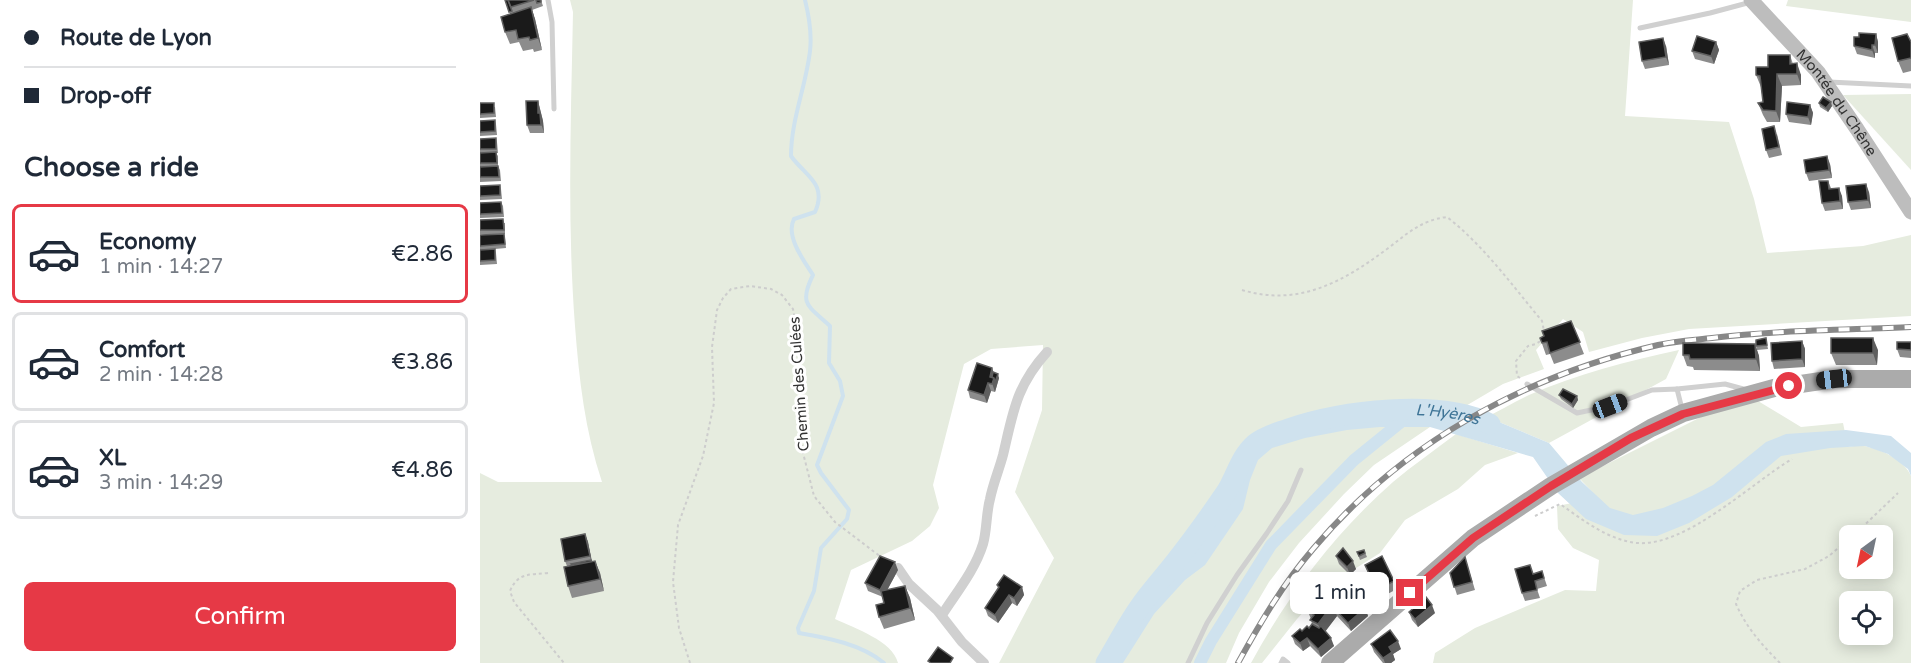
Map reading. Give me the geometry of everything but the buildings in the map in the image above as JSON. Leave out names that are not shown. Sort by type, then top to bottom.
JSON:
[{"type":"main road","points":[[1330,663],[1473,538],[1551,486],[1631,438],[1683,414],[1757,393],[1804,383],[1834,379],[1911,379]]},
{"type":"street","name":"Montée du Chêne","points":[[1752,1],[1818,72],[1911,212]]},
{"type":"street","points":[[942,615],[973,567],[983,544],[989,500],[997,477],[1014,405],[1022,387],[1047,351]]},
{"type":"street","points":[[898,568],[909,584],[942,615],[962,642],[984,663]]},
{"type":"lane","points":[[548,0],[553,43],[554,109]]},
{"type":"lane","points":[[1640,28],[1710,13],[1752,1]]},
{"type":"lane","points":[[1824,82],[1911,86]]},
{"type":"lane","points":[[1527,384],[1577,413],[1610,406],[1653,390],[1725,384],[1757,393]]},
{"type":"lane","points":[[1677,389],[1683,414]]},
{"type":"lane","points":[[1188,663],[1207,623],[1288,501],[1301,470]]},
{"type":"lane","points":[[1281,663],[1283,659],[1288,663]]},
{"type":"path","points":[[1242,290],[1261,296],[1307,293],[1351,272],[1413,229],[1432,219],[1447,217],[1468,234],[1542,321],[1543,339],[1528,346],[1516,361],[1517,376],[1527,384]]},
{"type":"path","name":"Chemin des Culées","points":[[690,663],[680,628],[673,582],[678,525],[703,456],[714,403],[712,347],[717,310],[731,289],[750,286],[771,289],[782,295],[794,309],[799,347],[802,448],[814,496],[835,522],[869,550],[898,568]]},
{"type":"path","points":[[1513,512],[1528,519],[1560,504],[1580,520],[1610,535],[1635,543],[1660,541],[1693,527],[1792,459]]},
{"type":"path","points":[[1865,525],[1898,493]]},
{"type":"path","points":[[1780,663],[1761,644],[1742,617],[1736,604],[1740,591],[1757,580],[1805,569],[1829,556],[1839,547]]},
{"type":"path","points":[[548,573],[526,575],[514,581],[510,591],[514,602],[564,663]]},
{"type":"shaded area","points":[[570,0],[1633,0],[1625,116],[1729,122],[1754,199],[1767,253],[1863,246],[1911,235],[1911,316],[1689,329],[1589,352],[1583,332],[1563,319],[1536,350],[1544,369],[1503,384],[1430,427],[1374,465],[1344,494],[1299,543],[1269,582],[1239,633],[1226,663],[999,663],[1054,558],[1015,492],[1042,410],[1043,345],[991,349],[964,364],[933,485],[939,508],[930,526],[912,541],[851,570],[835,619],[881,642],[895,655],[898,663],[480,663],[480,473],[498,482],[602,482],[591,444],[584,405],[575,326],[570,209],[573,12]]},
{"type":"shaded area","points":[[1788,0],[1911,0],[1911,22],[1786,6]]},
{"type":"shaded area","points":[[1911,94],[1911,170],[1843,95]]},
{"type":"shaded area","points":[[1679,350],[1666,379],[1549,443],[1484,418],[1529,395],[1584,374]]},
{"type":"shaded area","points":[[1758,401],[1801,427],[1843,423],[1848,447],[1874,448],[1899,461],[1911,476],[1911,663],[1433,663],[1435,653],[1475,628],[1565,590],[1596,591],[1599,560],[1573,548],[1558,529],[1557,506],[1598,498],[1579,478],[1707,414]]},
{"type":"shaded area","points":[[1456,434],[1518,453],[1485,465],[1458,489],[1405,520],[1380,553],[1326,587],[1262,663],[1251,663],[1297,589],[1332,544],[1393,482]]},
{"type":"water","points":[[1417,409],[1499,422],[1549,443],[1582,482],[1610,508],[1633,515],[1663,508],[1713,485],[1766,442],[1786,434],[1846,430],[1891,436],[1911,453],[1911,476],[1908,469],[1888,454],[1865,446],[1830,448],[1781,456],[1732,497],[1689,523],[1657,536],[1624,535],[1586,519],[1558,493],[1533,457],[1430,427],[1380,427],[1347,430],[1305,438],[1272,448],[1258,460],[1243,509],[1205,565],[1185,580],[1154,614],[1123,663],[1106,663],[1139,608],[1195,536],[1246,454],[1262,439],[1333,418]]},
{"type":"waterway","points":[[805,0],[810,25],[810,51],[793,129],[791,156],[813,180],[819,194],[815,212],[794,219],[792,233],[797,248],[813,275],[806,293],[808,304],[830,326],[829,363],[840,381],[843,396],[817,465],[849,510],[847,519],[821,548],[814,591],[798,628],[799,633],[855,646],[884,663]]},
{"type":"waterway","points":[[1200,663],[1211,641],[1271,545],[1354,460],[1417,409]]},
{"type":"waterway","name":"L'Hyères","points":[[1106,663],[1139,608],[1207,519],[1227,491],[1246,454],[1259,441],[1275,433],[1335,417],[1390,410],[1444,411],[1469,416],[1490,424]]},
{"type":"railway","points":[[1238,663],[1263,619],[1292,576],[1348,511],[1385,477],[1426,446],[1468,419],[1513,395],[1608,358],[1664,344],[1762,333],[1911,327]]},
{"type":"route","points":[[1410,593],[1473,538],[1551,486],[1631,438],[1683,414],[1774,388],[1789,386]]}]
